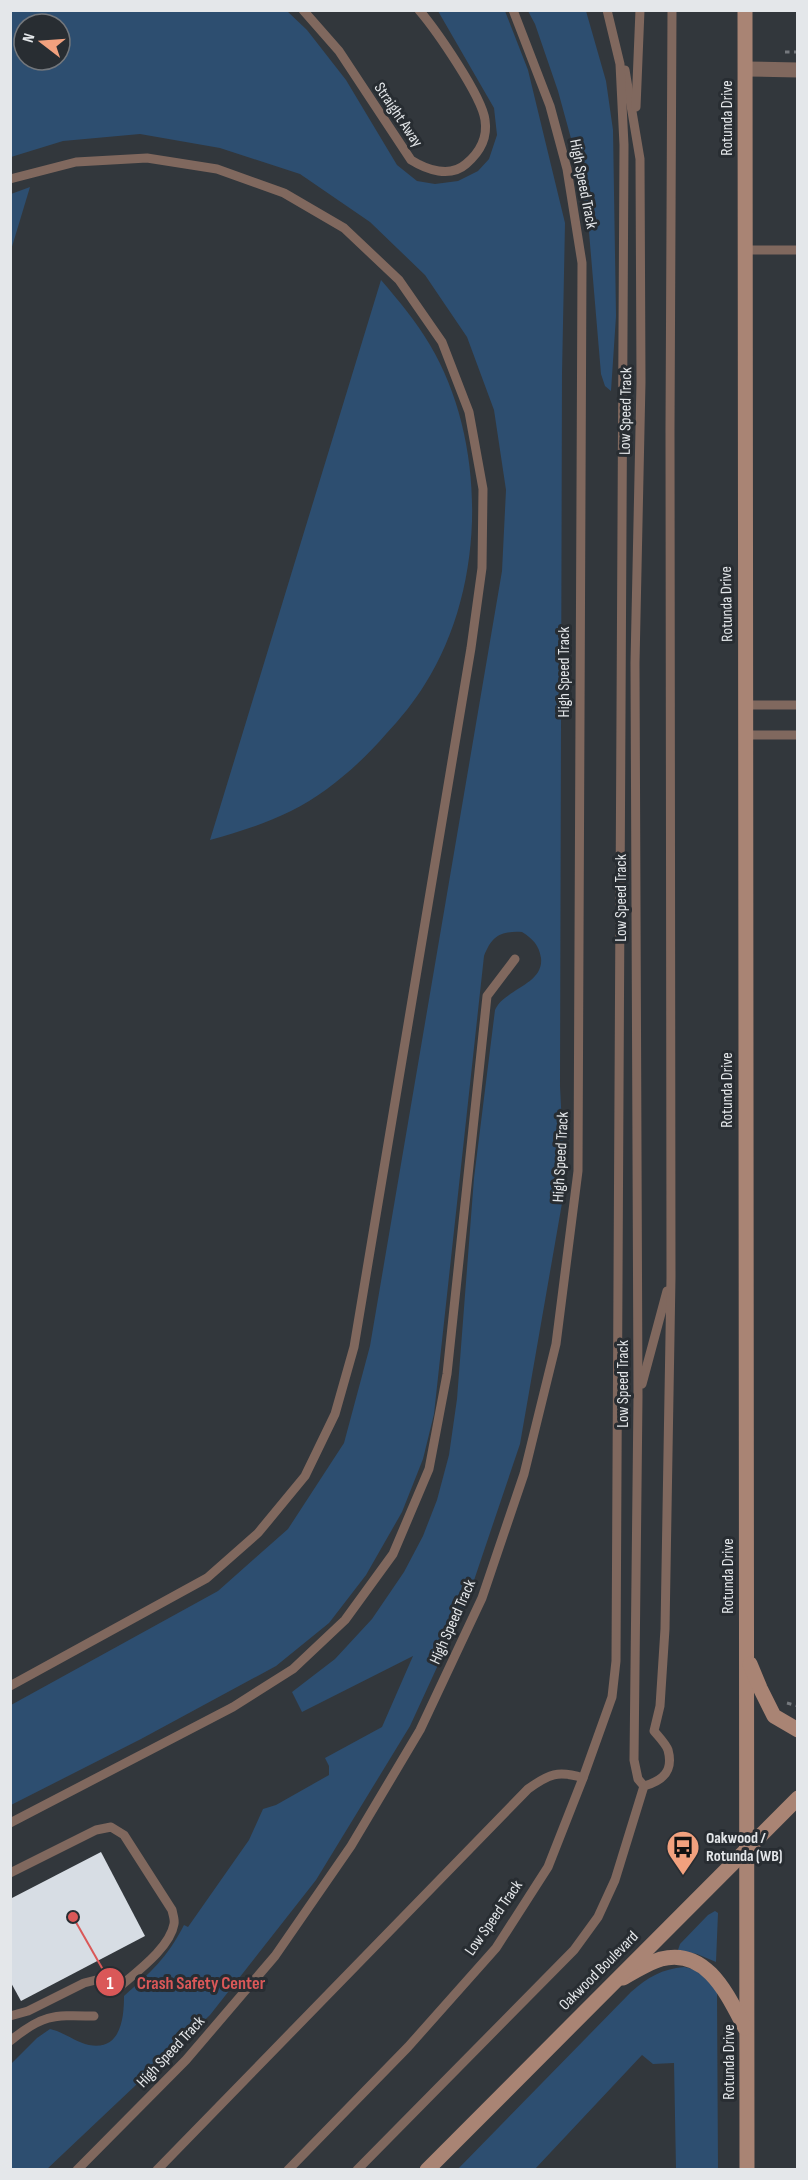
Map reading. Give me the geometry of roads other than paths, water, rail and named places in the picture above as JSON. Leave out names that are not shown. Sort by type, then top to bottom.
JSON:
[{"type":"main road","name":"Rotunda Drive","points":[[745,10],[747,2169]]},
{"type":"main road","points":[[746,1653],[774,1716],[798,1730]]},
{"type":"main road","name":"Oakwood Boulevard","points":[[427,2169],[798,1798]]},
{"type":"main road","points":[[607,1987],[662,1959],[687,1959],[710,1971],[721,1984],[747,2031]]},
{"type":"street","points":[[746,69],[798,70]]},
{"type":"lane","name":"Straight Away","points":[[303,10],[339,51],[411,160],[425,169],[443,172],[461,168],[477,156],[485,139],[486,121],[480,104],[465,78],[419,10]]},
{"type":"lane","name":"High Speed Track","points":[[77,2169],[186,2060],[275,1956],[351,1846],[420,1730],[482,1598],[524,1474],[556,1344],[578,1171],[582,263],[567,169],[550,106],[513,10]]},
{"type":"lane","name":"Low Speed Track","points":[[608,10],[625,67],[640,159],[641,371],[635,663],[638,1397],[634,1760],[638,1779],[644,1786]]},
{"type":"lane","name":"Low Speed Track","points":[[288,2169],[408,2047],[496,1948],[548,1867],[612,1697],[616,1661],[624,145],[620,64],[608,10]]},
{"type":"lane","points":[[635,127],[640,10]]},
{"type":"lane","points":[[357,2169],[574,1950],[598,1917],[615,1880],[644,1786],[658,1782],[666,1775],[669,1763],[668,1749],[654,1731],[660,1706],[665,1629],[671,1277],[672,10]]},
{"type":"lane","points":[[10,179],[76,162],[147,158],[217,169],[284,193],[344,228],[399,280],[442,342],[469,412],[483,489],[482,568],[471,648],[354,1347],[334,1414],[305,1476],[258,1533],[207,1578],[10,1686]]},
{"type":"lane","points":[[744,250],[798,250]]},
{"type":"lane","points":[[746,705],[798,705]]},
{"type":"lane","points":[[745,735],[798,735]]},
{"type":"lane","points":[[10,1823],[233,1707],[293,1669],[345,1620],[393,1554],[429,1469],[447,1374],[487,996],[515,959]]},
{"type":"lane","points":[[638,1397],[671,1277]]},
{"type":"lane","points":[[157,2169],[528,1789],[544,1778],[565,1773],[583,1779]]},
{"type":"lane","points":[[10,1873],[96,1830],[111,1827],[124,1835],[172,1910],[174,1923],[170,1935],[153,1958],[118,1988],[96,1980],[84,1983],[28,2011],[10,2016]]},
{"type":"lane","points":[[10,2041],[28,2026],[54,2015],[94,2016]]},
{"type":"place","name":"Oakwood / Rotunda (WB)","points":[[683,1876]]},
{"type":"place","name":"Crash Safety Center","points":[[73,1917]]}]
